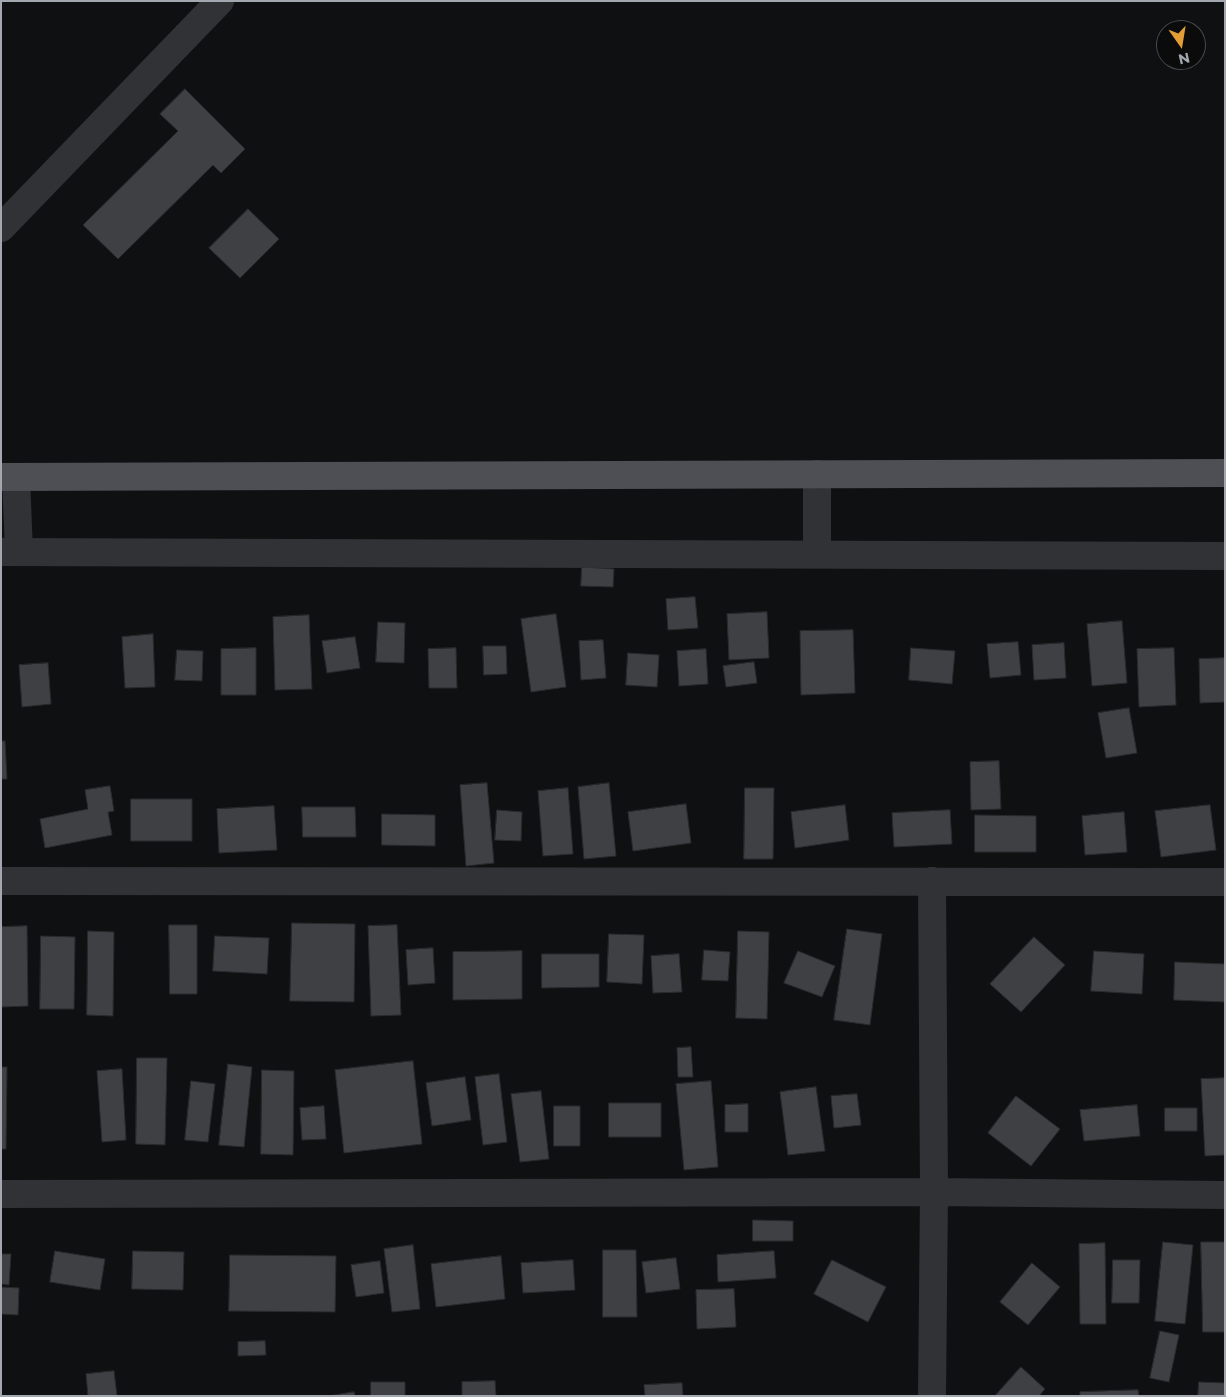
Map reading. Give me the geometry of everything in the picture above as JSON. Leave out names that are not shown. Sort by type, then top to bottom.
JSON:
[{"type":"main road","points":[[9,477],[1225,473]]},
{"type":"street","points":[[1,228],[220,1]]},
{"type":"street","points":[[817,474],[817,554]]},
{"type":"street","points":[[9,477],[10,552],[1225,556]]},
{"type":"street","points":[[1,881],[932,880],[1225,882]]},
{"type":"street","points":[[932,880],[934,1192],[932,1396]]},
{"type":"street","points":[[1,1194],[934,1192],[1225,1195]]},
{"type":"building","points":[[185,89],[245,149],[221,173],[213,165],[118,259],[83,225],[178,131],[160,114]]},
{"type":"building","points":[[248,209],[279,239],[240,278],[209,248]]},
{"type":"building","points":[[582,567],[614,569],[613,587],[581,586]]},
{"type":"building","points":[[695,597],[698,628],[668,630],[666,599]]},
{"type":"building","points":[[767,612],[769,658],[729,660],[727,614]]},
{"type":"building","points":[[556,614],[566,687],[531,692],[521,619]]},
{"type":"building","points":[[309,615],[312,689],[275,690],[273,617]]},
{"type":"building","points":[[1122,621],[1127,683],[1092,686],[1087,624]]},
{"type":"building","points":[[378,622],[405,623],[404,663],[376,662]]},
{"type":"building","points":[[853,630],[855,693],[801,695],[800,631]]},
{"type":"building","points":[[153,634],[155,687],[125,688],[122,637]]},
{"type":"building","points":[[355,637],[360,668],[327,673],[322,641]]},
{"type":"building","points":[[603,640],[606,678],[581,680],[579,641]]},
{"type":"building","points":[[1018,642],[1021,675],[990,678],[987,644]]},
{"type":"building","points":[[1064,643],[1066,678],[1034,680],[1032,645]]},
{"type":"building","points":[[483,646],[506,646],[507,674],[484,675]]},
{"type":"building","points":[[256,648],[256,695],[221,695],[221,649]]},
{"type":"building","points":[[456,648],[457,688],[429,688],[428,649]]},
{"type":"building","points":[[911,648],[955,651],[952,684],[909,680]]},
{"type":"building","points":[[1174,648],[1176,705],[1139,707],[1137,649]]},
{"type":"building","points":[[706,649],[708,684],[679,686],[677,651]]},
{"type":"building","points":[[177,650],[203,651],[202,681],[175,680]]},
{"type":"building","points":[[628,653],[659,655],[657,687],[626,685]]},
{"type":"building","points":[[1225,658],[1225,702],[1200,703],[1199,659]]},
{"type":"building","points":[[754,662],[757,683],[726,687],[723,666]]},
{"type":"building","points":[[48,663],[51,704],[22,707],[19,665]]},
{"type":"building","points":[[1129,708],[1137,753],[1106,758],[1098,713]]},
{"type":"building","points":[[1,741],[5,741],[7,779],[1,779]]},
{"type":"building","points":[[999,761],[1001,809],[971,810],[970,762]]},
{"type":"building","points":[[487,783],[494,863],[466,866],[460,785]]},
{"type":"building","points":[[609,783],[616,856],[584,859],[578,787]]},
{"type":"building","points":[[110,786],[114,811],[108,812],[112,835],[45,848],[40,819],[88,809],[85,790]]},
{"type":"building","points":[[568,788],[573,854],[543,856],[538,791]]},
{"type":"building","points":[[745,788],[774,788],[773,859],[744,859]]},
{"type":"building","points":[[131,799],[192,799],[192,841],[131,841]]},
{"type":"building","points":[[686,804],[691,843],[633,851],[628,812]]},
{"type":"building","points":[[845,805],[849,840],[795,848],[791,812]]},
{"type":"building","points":[[1210,805],[1216,850],[1161,857],[1155,811]]},
{"type":"building","points":[[274,806],[277,850],[219,853],[217,809]]},
{"type":"building","points":[[302,807],[355,807],[356,837],[303,837]]},
{"type":"building","points":[[497,810],[522,812],[521,841],[495,840]]},
{"type":"building","points":[[950,810],[952,844],[894,847],[892,813]]},
{"type":"building","points":[[1124,812],[1127,852],[1085,855],[1082,816]]},
{"type":"building","points":[[382,814],[435,815],[435,846],[382,845]]},
{"type":"building","points":[[975,815],[1036,816],[1036,852],[975,852]]},
{"type":"building","points":[[292,923],[355,924],[354,1002],[290,1001]]},
{"type":"building","points":[[169,925],[197,925],[197,994],[170,994]]},
{"type":"building","points":[[397,925],[401,1015],[371,1016],[368,926]]},
{"type":"building","points":[[27,926],[28,1006],[1,1007],[1,927]]},
{"type":"building","points":[[847,929],[882,934],[870,1025],[834,1020]]},
{"type":"building","points":[[88,931],[114,932],[113,1016],[87,1015]]},
{"type":"building","points":[[738,931],[769,932],[767,1019],[736,1018]]},
{"type":"building","points":[[609,934],[644,935],[642,984],[607,982]]},
{"type":"building","points":[[41,936],[75,937],[74,1009],[40,1009]]},
{"type":"building","points":[[215,936],[269,938],[267,974],[213,971]]},
{"type":"building","points":[[1034,937],[1065,965],[1021,1012],[990,984]]},
{"type":"building","points":[[433,948],[435,983],[408,985],[406,950]]},
{"type":"building","points":[[704,950],[730,952],[728,981],[702,980]]},
{"type":"building","points":[[522,951],[522,999],[453,1000],[453,952]]},
{"type":"building","points":[[798,951],[835,966],[822,997],[784,983]]},
{"type":"building","points":[[1094,951],[1144,954],[1142,994],[1091,991]]},
{"type":"building","points":[[542,954],[599,954],[599,987],[542,988]]},
{"type":"building","points":[[679,954],[682,992],[653,993],[651,956]]},
{"type":"building","points":[[1175,962],[1225,964],[1225,1002],[1174,1000]]},
{"type":"building","points":[[691,1047],[693,1077],[678,1077],[677,1048]]},
{"type":"building","points":[[137,1058],[167,1058],[165,1145],[136,1144]]},
{"type":"building","points":[[413,1061],[422,1144],[344,1153],[335,1070]]},
{"type":"building","points":[[228,1064],[252,1067],[244,1147],[219,1145]]},
{"type":"building","points":[[1,1067],[7,1067],[6,1149],[1,1149]]},
{"type":"building","points":[[122,1069],[126,1140],[102,1142],[97,1071]]},
{"type":"building","points":[[262,1070],[294,1071],[293,1155],[261,1154]]},
{"type":"building","points":[[499,1074],[507,1142],[483,1145],[475,1077]]},
{"type":"building","points":[[465,1077],[471,1120],[432,1126],[426,1083]]},
{"type":"building","points":[[1225,1078],[1225,1155],[1205,1156],[1201,1079]]},
{"type":"building","points":[[191,1081],[215,1084],[208,1142],[185,1140]]},
{"type":"building","points":[[711,1081],[718,1167],[684,1170],[676,1084]]},
{"type":"building","points":[[816,1087],[825,1151],[788,1155],[780,1092]]},
{"type":"building","points":[[541,1091],[549,1159],[520,1162],[511,1094]]},
{"type":"building","points":[[857,1094],[861,1125],[834,1128],[831,1096]]},
{"type":"building","points":[[1016,1096],[1060,1129],[1031,1166],[988,1133]]},
{"type":"building","points":[[609,1103],[661,1103],[661,1137],[609,1137]]},
{"type":"building","points":[[748,1104],[748,1132],[725,1132],[725,1105]]},
{"type":"building","points":[[1137,1105],[1140,1136],[1084,1141],[1080,1110]]},
{"type":"building","points":[[324,1106],[326,1139],[302,1140],[300,1108]]},
{"type":"building","points":[[554,1106],[580,1106],[580,1146],[554,1146]]},
{"type":"building","points":[[1165,1108],[1197,1108],[1197,1131],[1165,1131]]},
{"type":"building","points":[[753,1220],[793,1221],[793,1241],[753,1241]]},
{"type":"building","points":[[1163,1242],[1193,1245],[1185,1324],[1155,1321]]},
{"type":"building","points":[[1201,1242],[1225,1242],[1225,1332],[1203,1332]]},
{"type":"building","points":[[1105,1243],[1106,1324],[1080,1324],[1079,1244]]},
{"type":"building","points":[[413,1245],[420,1309],[392,1312],[384,1249]]},
{"type":"building","points":[[603,1250],[636,1250],[637,1317],[603,1317]]},
{"type":"building","points":[[55,1251],[105,1259],[100,1290],[50,1282]]},
{"type":"building","points":[[133,1251],[184,1252],[183,1290],[132,1289]]},
{"type":"building","points":[[774,1251],[776,1278],[718,1282],[717,1255]]},
{"type":"building","points":[[1,1254],[11,1254],[9,1285],[1,1284]]},
{"type":"building","points":[[230,1255],[336,1256],[335,1312],[229,1311]]},
{"type":"building","points":[[501,1256],[505,1299],[436,1307],[431,1264]]},
{"type":"building","points":[[676,1258],[680,1289],[646,1293],[642,1262]]},
{"type":"building","points":[[573,1260],[575,1290],[523,1293],[521,1263]]},
{"type":"building","points":[[832,1260],[886,1287],[868,1322],[814,1294]]},
{"type":"building","points":[[1113,1260],[1140,1260],[1139,1303],[1112,1303]]},
{"type":"building","points":[[380,1261],[384,1293],[356,1297],[351,1265]]},
{"type":"building","points":[[1032,1263],[1060,1287],[1028,1325],[1000,1302]]},
{"type":"building","points":[[1,1287],[19,1288],[18,1315],[1,1314]]},
{"type":"building","points":[[734,1289],[736,1327],[697,1329],[696,1290]]},
{"type":"building","points":[[1160,1331],[1179,1335],[1169,1382],[1150,1378]]},
{"type":"building","points":[[265,1341],[266,1355],[238,1356],[238,1342]]},
{"type":"building","points":[[1021,1367],[1045,1389],[1039,1396],[995,1396]]},
{"type":"building","points":[[114,1371],[117,1396],[88,1396],[86,1374]]},
{"type":"building","points":[[495,1381],[496,1396],[462,1396],[462,1382]]},
{"type":"building","points":[[371,1382],[405,1382],[405,1396],[371,1396]]},
{"type":"building","points":[[1199,1382],[1225,1383],[1225,1396],[1198,1396]]},
{"type":"building","points":[[682,1383],[683,1396],[645,1396],[644,1385]]},
{"type":"building","points":[[1138,1390],[1139,1396],[1080,1396],[1080,1392]]},
{"type":"building","points":[[354,1392],[355,1396],[329,1396]]}]
